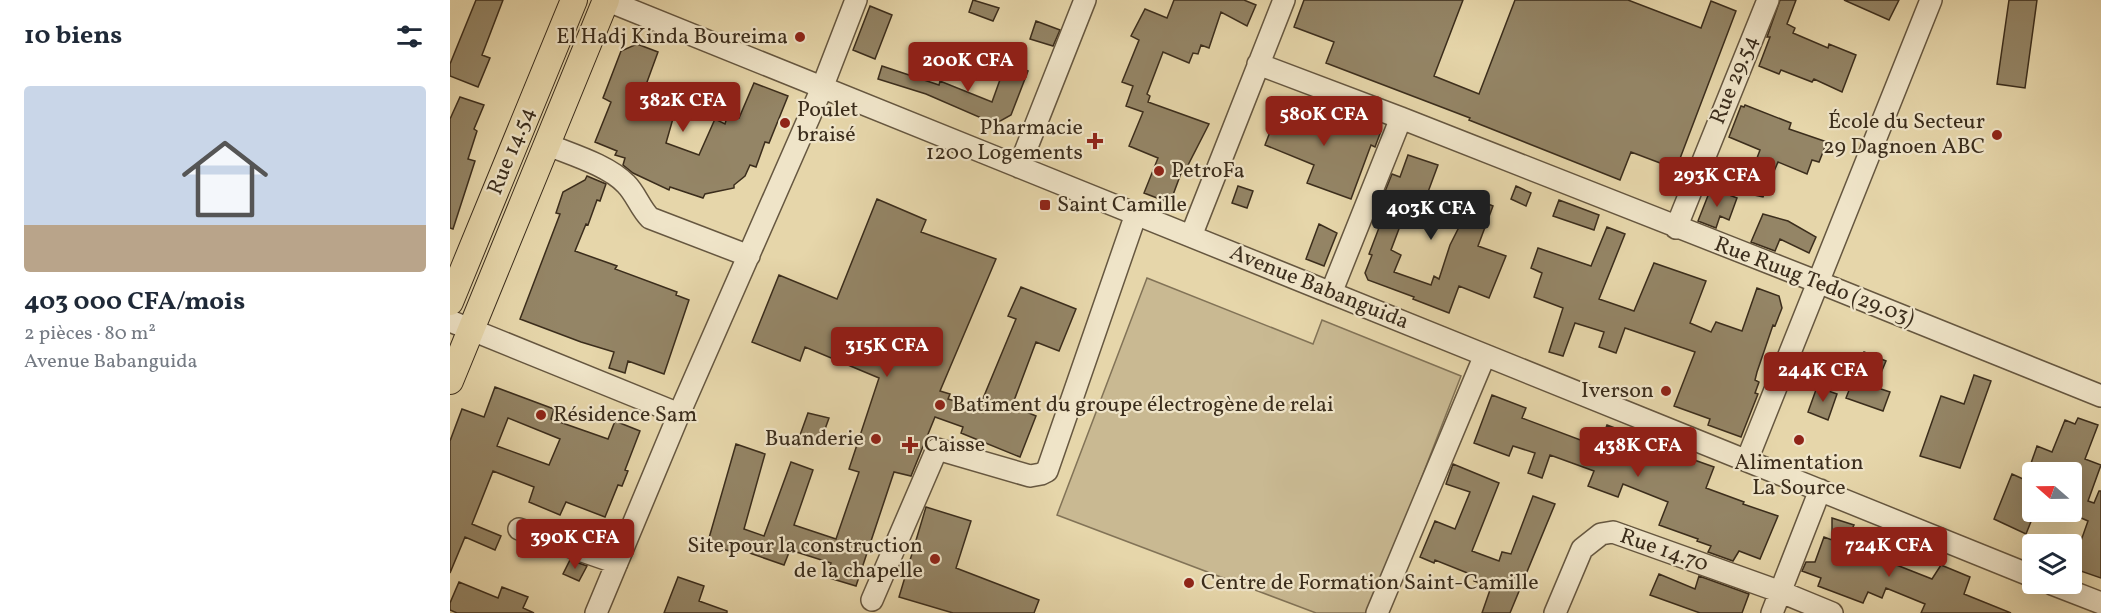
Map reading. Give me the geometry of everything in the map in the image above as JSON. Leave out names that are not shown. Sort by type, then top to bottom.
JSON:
[{"type":"main road","name":"Rue 14.54","points":[[450,302],[574,0]]},
{"type":"main road","points":[[450,381],[460,326],[546,144],[606,0]]},
{"type":"street","name":"Avenue Babanguida","points":[[606,0],[2022,572]]},
{"type":"street","points":[[596,613],[679,414],[822,88],[856,0]]},
{"type":"street","points":[[1019,167],[1085,0]]},
{"type":"street","points":[[1191,236],[1284,0]]},
{"type":"street","name":"Rue 29.54","points":[[1676,228],[1768,0]]},
{"type":"street","points":[[1747,460],[1931,0]]},
{"type":"street","name":"Rue Ruug Tedo (29.03)","points":[[1258,64],[1818,282],[2101,396]]},
{"type":"street","points":[[1331,293],[1401,118]]},
{"type":"street","points":[[546,144],[608,171],[625,183],[650,218],[749,256]]},
{"type":"street","points":[[872,600],[937,450],[1030,476],[1047,471],[1136,214]]},
{"type":"street","points":[[460,326],[679,414]]},
{"type":"street","points":[[1377,613],[1485,355]]},
{"type":"street","points":[[1772,613],[1820,490]]},
{"type":"street","points":[[519,529],[617,563]]},
{"type":"street","name":"Rue 14.70","points":[[1555,613],[1582,549],[1600,534],[1613,532],[1781,592],[1832,613]]},
{"type":"street","points":[[2078,594],[2101,603]]},
{"type":"shaded area","points":[[1147,278],[1313,344],[1322,320],[1461,376],[1369,613],[1316,613],[1057,515]]},
{"type":"building","points":[[476,0],[503,0],[482,55],[490,58],[478,87],[450,76],[450,64]]},
{"type":"building","points":[[973,0],[999,8],[993,21],[969,12]]},
{"type":"building","points":[[1174,0],[1244,0],[1256,5],[1247,26],[1221,12],[1209,48],[1201,45],[1198,54],[1193,53],[1189,63],[1163,52],[1147,94],[1150,96],[1148,102],[1209,124],[1186,169],[1183,168],[1170,203],[1144,193],[1158,158],[1129,146],[1143,112],[1126,106],[1133,86],[1122,82],[1139,40],[1131,36],[1145,9],[1167,18]]},
{"type":"building","points":[[1304,0],[1463,0],[1434,76],[1479,94],[1515,0],[1628,0],[1701,28],[1711,1],[1736,11],[1676,169],[1631,152],[1620,180],[1469,120],[1470,118],[1326,63],[1334,42],[1294,27]]},
{"type":"building","points":[[1780,0],[1796,0],[1787,24],[1795,28],[1793,33],[1828,48],[1829,44],[1856,55],[1842,92],[1814,79],[1812,82],[1781,70],[1779,74],[1759,66]]},
{"type":"building","points":[[1844,0],[1899,0],[1889,20]]},
{"type":"building","points":[[2009,0],[2037,0],[2025,88],[1997,84]]},
{"type":"building","points":[[870,6],[892,15],[875,59],[853,50]]},
{"type":"building","points":[[1036,21],[1060,30],[1053,46],[1030,39]]},
{"type":"building","points":[[637,44],[658,52],[639,104],[674,115],[666,143],[699,155],[715,119],[725,124],[728,114],[739,118],[754,83],[788,96],[769,143],[765,142],[756,167],[750,165],[745,176],[734,185],[734,188],[705,194],[703,198],[670,187],[669,190],[633,173],[623,165],[625,158],[615,155],[617,151],[595,142],[611,102],[603,98],[621,51]]},
{"type":"building","points":[[1006,63],[1028,71],[1011,115],[995,124],[926,94],[878,79],[882,66],[939,85],[940,81],[992,102]]},
{"type":"building","points":[[460,97],[484,105],[474,129],[477,131],[468,159],[475,161],[453,229],[450,228],[450,119]]},
{"type":"building","points":[[1281,103],[1333,123],[1336,115],[1381,131],[1375,147],[1371,145],[1351,199],[1307,183],[1314,165],[1265,145]]},
{"type":"building","points":[[1745,105],[1791,123],[1789,129],[1827,142],[1819,162],[1812,160],[1807,174],[1778,162],[1763,197],[1744,193],[1760,150],[1729,137],[1741,106]]},
{"type":"building","points":[[1408,155],[1438,165],[1428,192],[1465,203],[1468,196],[1493,206],[1478,246],[1506,256],[1489,298],[1459,286],[1449,313],[1368,280],[1365,273],[1372,255],[1369,254],[1385,212],[1378,209],[1392,174],[1400,177]],"holes":[[[1408,205],[1459,227],[1450,245],[1439,279],[1434,276],[1431,285],[1394,272],[1401,255],[1391,250]]]},
{"type":"building","points":[[587,176],[606,184],[575,251],[617,266],[615,269],[677,292],[676,295],[689,300],[664,374],[628,361],[625,373],[609,368],[614,352],[520,319],[560,214],[556,213],[563,192],[585,180]]},
{"type":"building","points":[[1238,186],[1253,191],[1247,208],[1232,203]]},
{"type":"building","points":[[1516,186],[1531,193],[1526,206],[1511,199]]},
{"type":"building","points":[[1711,188],[1737,198],[1729,220],[1720,216],[1716,228],[1698,221]]},
{"type":"building","points":[[877,199],[926,220],[921,232],[996,259],[940,391],[950,394],[948,399],[979,408],[1016,319],[1008,316],[1021,287],[1076,309],[1059,351],[1036,342],[1012,406],[1036,416],[1020,457],[961,433],[963,427],[935,417],[911,476],[894,472],[856,586],[826,577],[831,563],[790,550],[784,565],[738,549],[737,553],[707,545],[736,444],[765,454],[744,529],[764,536],[791,462],[813,470],[794,525],[836,539],[859,472],[849,469],[879,378],[805,347],[800,361],[752,342],[779,275],[837,299]]},
{"type":"building","points":[[1559,200],[1599,215],[1594,230],[1553,216]]},
{"type":"building","points":[[1763,214],[1788,221],[1816,237],[1809,253],[1780,239],[1775,251],[1751,242]]},
{"type":"building","points":[[1319,224],[1337,233],[1324,266],[1306,259]]},
{"type":"building","points":[[1607,227],[1625,234],[1599,299],[1634,311],[1654,263],[1706,281],[1690,323],[1711,332],[1716,322],[1742,331],[1757,288],[1779,296],[1782,308],[1775,326],[1773,325],[1757,372],[1755,380],[1759,382],[1755,393],[1758,394],[1741,437],[1708,425],[1710,419],[1674,406],[1695,352],[1625,328],[1616,353],[1599,347],[1604,332],[1575,323],[1563,356],[1549,352],[1563,308],[1534,297],[1542,273],[1531,268],[1538,248],[1591,266]]},
{"type":"building","points":[[1864,352],[1886,361],[1875,387],[1890,392],[1883,411],[1846,398]]},
{"type":"building","points":[[1974,375],[1991,381],[1960,468],[1920,456],[1941,396],[1964,404]]},
{"type":"building","points":[[495,387],[554,409],[551,419],[608,439],[615,421],[640,431],[625,470],[628,471],[622,486],[618,485],[605,517],[566,502],[560,515],[529,502],[534,487],[493,471],[472,524],[501,536],[495,550],[465,537],[450,573],[450,441],[462,409],[484,417]],"holes":[[[508,418],[560,439],[549,465],[497,446]]]},
{"type":"building","points":[[1817,387],[1837,394],[1828,420],[1808,412]]},
{"type":"building","points":[[1492,395],[1526,408],[1522,418],[1599,447],[1607,425],[1639,437],[1638,440],[1714,467],[1706,488],[1778,516],[1760,559],[1739,551],[1733,561],[1708,552],[1711,546],[1659,525],[1668,502],[1623,484],[1618,497],[1588,486],[1594,471],[1550,455],[1542,478],[1528,473],[1535,453],[1513,446],[1509,456],[1474,443]]},
{"type":"building","points":[[808,413],[829,418],[820,443],[799,438]]},
{"type":"building","points":[[2078,418],[2098,425],[2085,459],[2101,465],[2088,501],[2094,503],[2101,491],[2101,578],[2082,571],[2082,538],[2088,521],[2082,518],[2082,462],[2031,462],[2037,446],[2052,452],[2065,420],[2075,424]]},
{"type":"building","points":[[1453,464],[1499,483],[1472,551],[1499,561],[1502,552],[1511,554],[1533,496],[1555,504],[1510,613],[1482,613],[1491,587],[1474,581],[1475,576],[1435,560],[1434,563],[1420,557],[1435,521],[1455,529],[1470,492],[1446,484]]},
{"type":"building","points":[[2012,474],[2022,478],[2022,522],[2031,522],[2026,534],[1994,519]]},
{"type":"building","name":"Site pour la construction de la chapelle","points":[[926,507],[971,521],[956,568],[1039,600],[1034,613],[953,613],[899,597]]},
{"type":"building","points":[[1832,518],[1854,525],[1847,540],[1853,542],[1851,547],[1932,579],[1941,565],[1970,577],[1964,594],[2011,613],[1921,613],[1925,604],[1886,588],[1882,598],[1868,592],[1863,603],[1818,586],[1821,578],[1802,571],[1806,562],[1815,562],[1824,537],[1832,540]]},
{"type":"building","points":[[570,560],[587,566],[579,581],[563,574]]},
{"type":"building","points":[[1659,574],[1695,589],[1699,576],[1749,594],[1742,613],[1700,613],[1650,595]]},
{"type":"building","points":[[678,577],[704,586],[699,601],[727,611],[727,613],[664,613]]},
{"type":"building","points":[[459,582],[498,598],[502,587],[528,597],[523,608],[534,613],[457,613],[450,610],[450,603]]},
{"type":"place","name":"El Hadj Kinda Boureima","points":[[800,37]]},
{"type":"place","name":"Poulet braisé","points":[[785,123]]},
{"type":"place","name":"École du Secteur 29 Dagnoen ABC","points":[[1997,135]]},
{"type":"place","name":"Pharmacie 1200 Logements","points":[[1095,141]]},
{"type":"place","name":"PetroFa","points":[[1159,171]]},
{"type":"place","name":"Saint Camille","points":[[1045,205]]},
{"type":"place","name":"Iverson","points":[[1666,391]]},
{"type":"place","name":"Batiment du groupe électrogène de relai","points":[[940,405]]},
{"type":"place","name":"Résidence Sam","points":[[541,415]]},
{"type":"place","name":"Buanderie","points":[[876,439]]},
{"type":"place","name":"Alimentation La Source","points":[[1799,440]]},
{"type":"place","name":"Caisse","points":[[910,445]]},
{"type":"place","name":"Site pour la construction de la chapelle","points":[[935,559]]},
{"type":"place","name":"Centre de Formation Saint-Camille","points":[[1189,583]]}]
